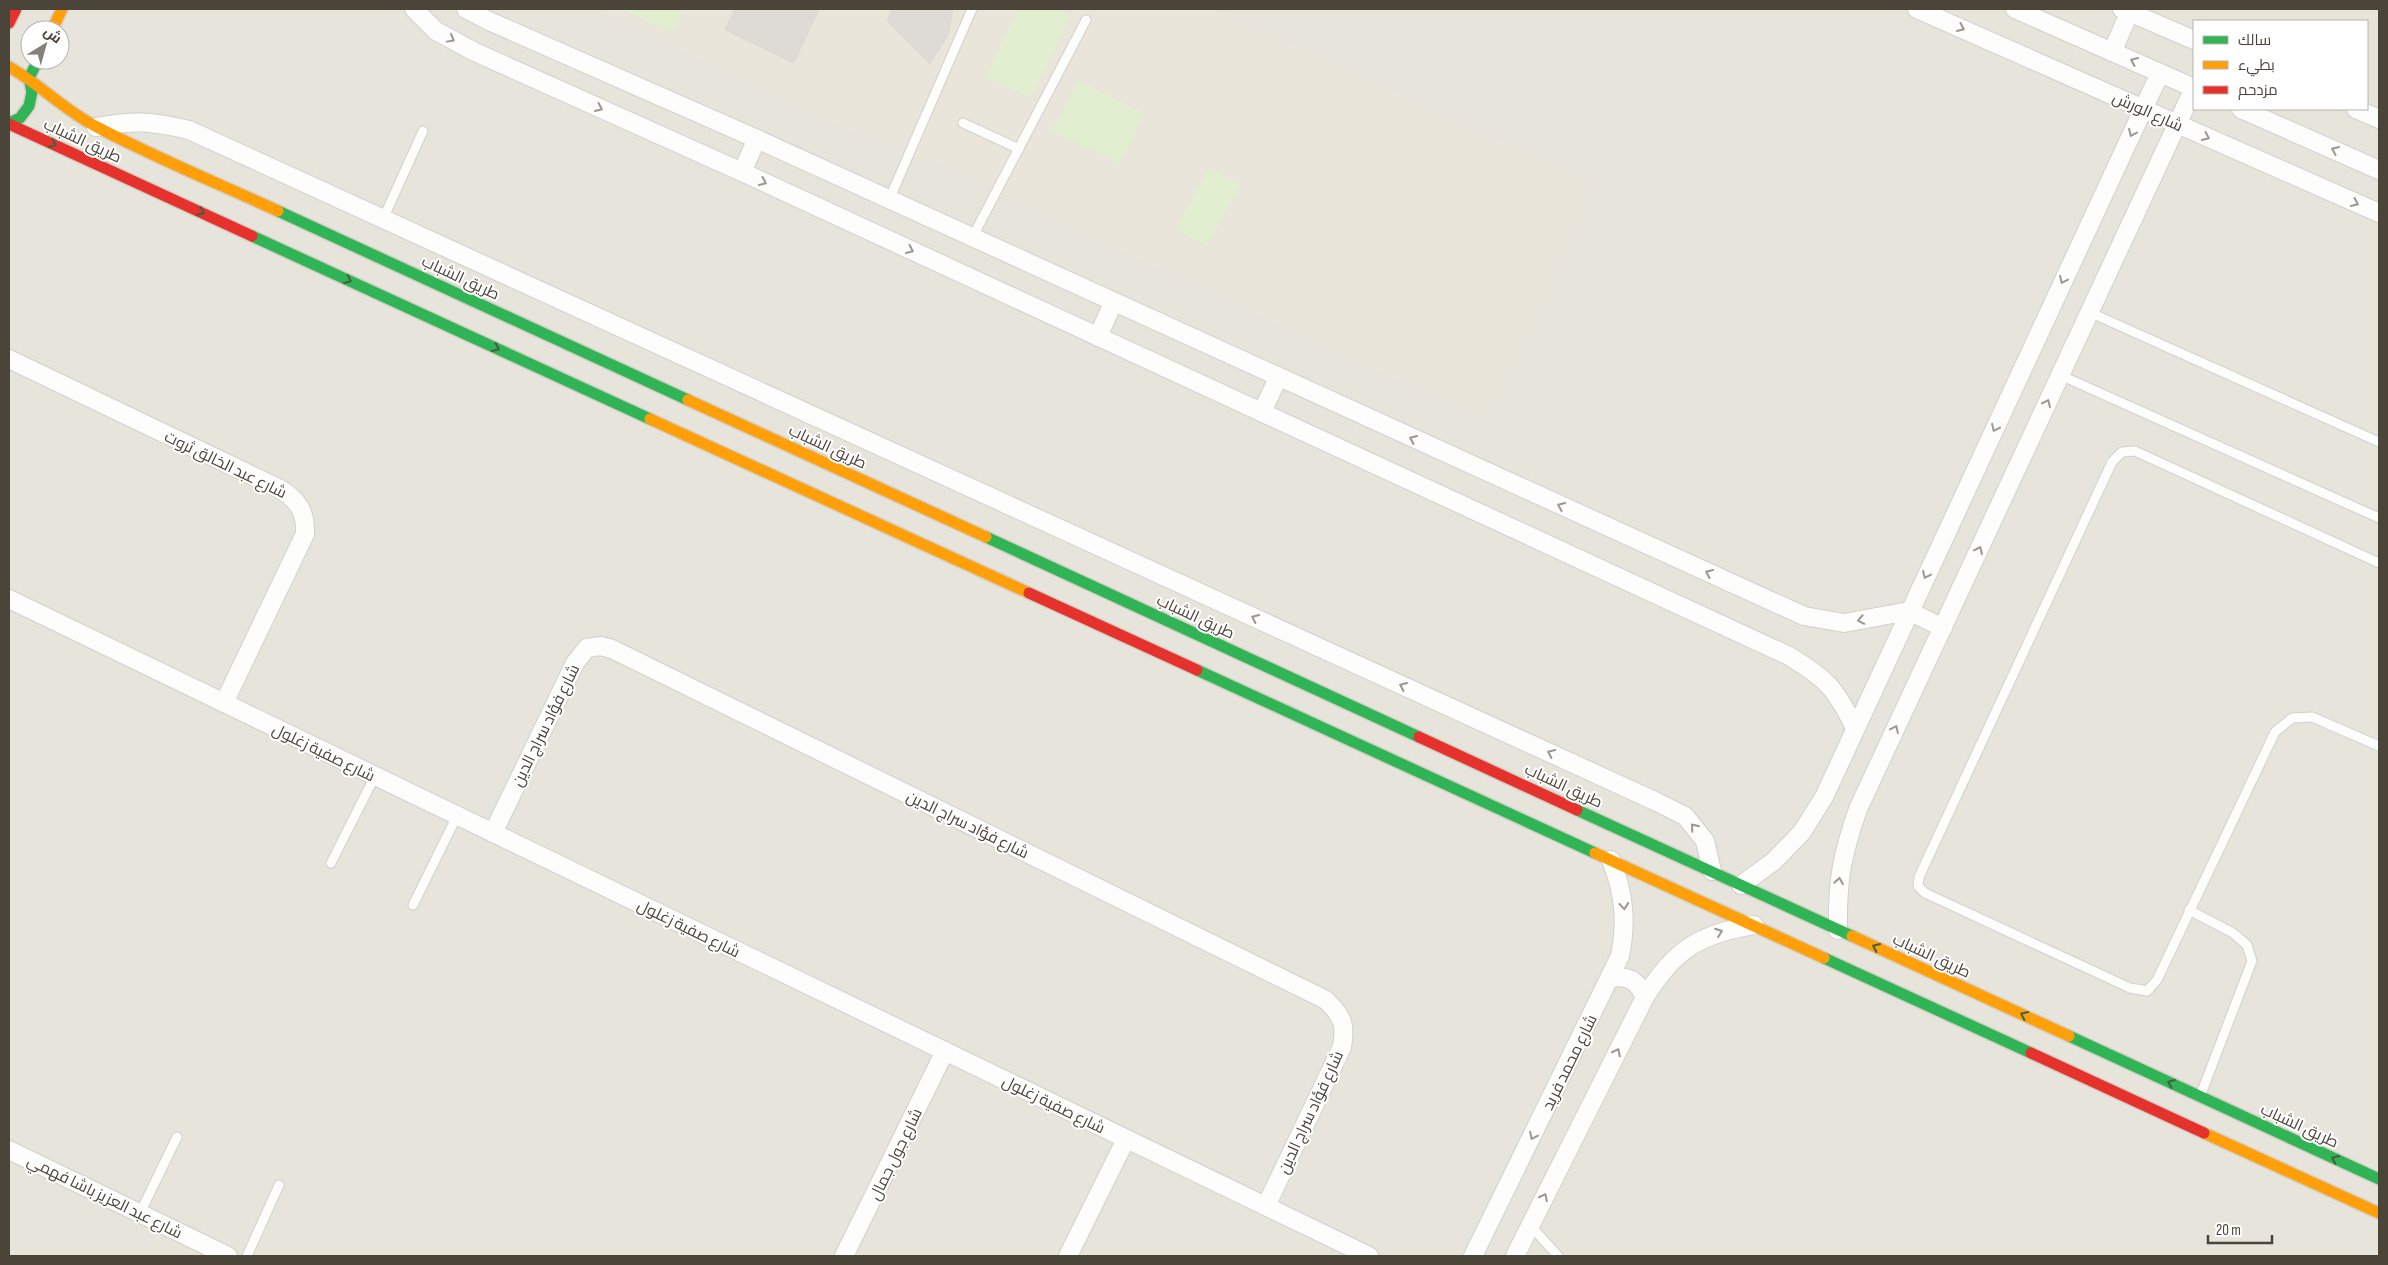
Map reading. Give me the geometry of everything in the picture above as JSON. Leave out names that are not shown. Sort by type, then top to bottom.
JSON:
[{"type":"street","points":[[9,23],[16,9]]},
{"type":"street","points":[[414,9],[436,31],[475,52],[742,172],[1788,656],[1818,673],[1840,698],[1855,728]]},
{"type":"street","points":[[466,9],[1804,616],[1844,623],[1909,611],[1943,628]]},
{"type":"street","name":"شارع الورش","points":[[1917,9],[2379,214]]},
{"type":"street","points":[[2015,9],[2193,88]]},
{"type":"street","points":[[2112,52],[2128,10],[2193,40]]},
{"type":"street","name":"طريق الشباب","points":[[9,67],[29,78],[63,107],[96,127],[2379,1179]]},
{"type":"street","points":[[9,124],[20,118],[29,106],[32,92],[29,78],[33,70]]},
{"type":"street","points":[[1741,885],[1774,861],[1802,832],[1824,797],[2160,73]]},
{"type":"street","points":[[1838,930],[1838,888],[1844,847],[1858,809],[2193,90]]},
{"type":"street","points":[[2243,110],[2379,170]]},
{"type":"street","points":[[2359,110],[2379,118]]},
{"type":"street","points":[[96,127],[127,121],[150,122],[189,130],[1657,802],[1685,816],[1705,841],[1712,871]]},
{"type":"street","name":"طريق الشباب","points":[[9,124],[2379,1212]]},
{"type":"street","points":[[742,172],[756,139]]},
{"type":"street","points":[[1098,336],[1113,303]]},
{"type":"street","name":"شارع عبد الخالق ثروت","points":[[9,359],[278,488],[292,496],[301,508],[305,521],[305,534],[224,703]]},
{"type":"street","points":[[1262,412],[1278,378]]},
{"type":"street","name":"شارع صفية زغلول","points":[[9,599],[1369,1256]]},
{"type":"street","name":"شارع فؤاد سراج الدين","points":[[493,833],[574,663],[587,648],[601,646],[612,649],[1326,1000],[1339,1013],[1345,1030],[1342,1047],[1266,1206]]},
{"type":"street","name":"شارع محمد فريد","points":[[1473,1256],[1620,956],[1625,931],[1625,907],[1620,883],[1611,860]]},
{"type":"street","points":[[1515,1256],[1644,997],[1659,974],[1678,954],[1701,939],[1726,930],[1754,925]]},
{"type":"street","points":[[1610,978],[1622,976],[1632,979],[1640,987],[1644,997]]},
{"type":"street","name":"شارع جول جمال","points":[[844,1256],[945,1051]]},
{"type":"street","points":[[1068,1256],[1126,1139]]},
{"type":"street","name":"شارع عبد العزيز باشا فهمي","points":[[9,1150],[228,1256]]},
{"type":"lane","points":[[889,200],[972,9]]},
{"type":"lane","points":[[972,238],[1086,20]]},
{"type":"lane","points":[[963,124],[1019,149]]},
{"type":"lane","points":[[383,219],[423,130]]},
{"type":"lane","points":[[2089,312],[2379,442]]},
{"type":"lane","points":[[2060,375],[2379,518]]},
{"type":"lane","points":[[2379,563],[2135,451],[2122,452],[2112,462],[1918,876],[1918,886],[1925,893],[2130,988],[2147,991],[2158,980],[2275,732],[2292,718],[2312,717],[2379,746]]},
{"type":"lane","points":[[331,863],[375,776]]},
{"type":"lane","points":[[413,905],[457,816]]},
{"type":"lane","points":[[2190,910],[2233,932],[2246,945],[2252,961],[2200,1097]]},
{"type":"lane","points":[[140,1213],[177,1137]]},
{"type":"lane","points":[[247,1256],[279,1185]]},
{"type":"lane","points":[[1530,1225],[1558,1256]]},
{"type":"shaded area","points":[[9,9],[2379,9],[2379,1256],[9,1256]]},
{"type":"shaded area","points":[[595,9],[1213,9],[1593,185],[1484,419],[1139,258],[933,159],[908,156]]},
{"type":"green space","points":[[622,9],[684,9],[673,33]]},
{"type":"green space","points":[[1018,9],[1058,9],[1071,15],[1031,98],[986,77]]},
{"type":"green space","points":[[1078,80],[1145,114],[1120,164],[1052,131]]},
{"type":"green space","points":[[1209,168],[1240,184],[1207,246],[1176,230]]},
{"type":"building","points":[[735,9],[819,9],[794,63],[725,30]]},
{"type":"building","points":[[892,9],[953,9],[948,35],[930,64],[887,21]]},
{"type":"traffic: fast","points":[[9,123],[20,118],[29,106],[32,92],[29,78],[33,70]]},
{"type":"traffic: fast","points":[[278,211],[688,400]]},
{"type":"traffic: fast","points":[[252,236],[650,419]]},
{"type":"traffic: fast","points":[[986,537],[1419,737]]},
{"type":"traffic: fast","points":[[1197,670],[1595,853]]},
{"type":"traffic: fast","points":[[1577,810],[1852,936]]},
{"type":"traffic: fast","points":[[1824,958],[2031,1053]]},
{"type":"traffic: fast","points":[[2069,1036],[2379,1179]]},
{"type":"traffic: slow","points":[[57,20],[62,9]]},
{"type":"traffic: slow","points":[[9,67],[85,121],[164,160],[278,211]]},
{"type":"traffic: slow","points":[[688,400],[986,537]]},
{"type":"traffic: slow","points":[[650,419],[1029,593]]},
{"type":"traffic: slow","points":[[1595,853],[1824,958]]},
{"type":"traffic: slow","points":[[1852,936],[2069,1036]]},
{"type":"traffic: slow","points":[[2204,1133],[2379,1213]]},
{"type":"traffic: jam","points":[[9,23],[16,9]]},
{"type":"traffic: jam","points":[[9,124],[252,236]]},
{"type":"traffic: jam","points":[[1029,593],[1197,670]]},
{"type":"traffic: jam","points":[[1419,737],[1577,810]]},
{"type":"traffic: jam","points":[[2031,1053],[2204,1133]]}]
